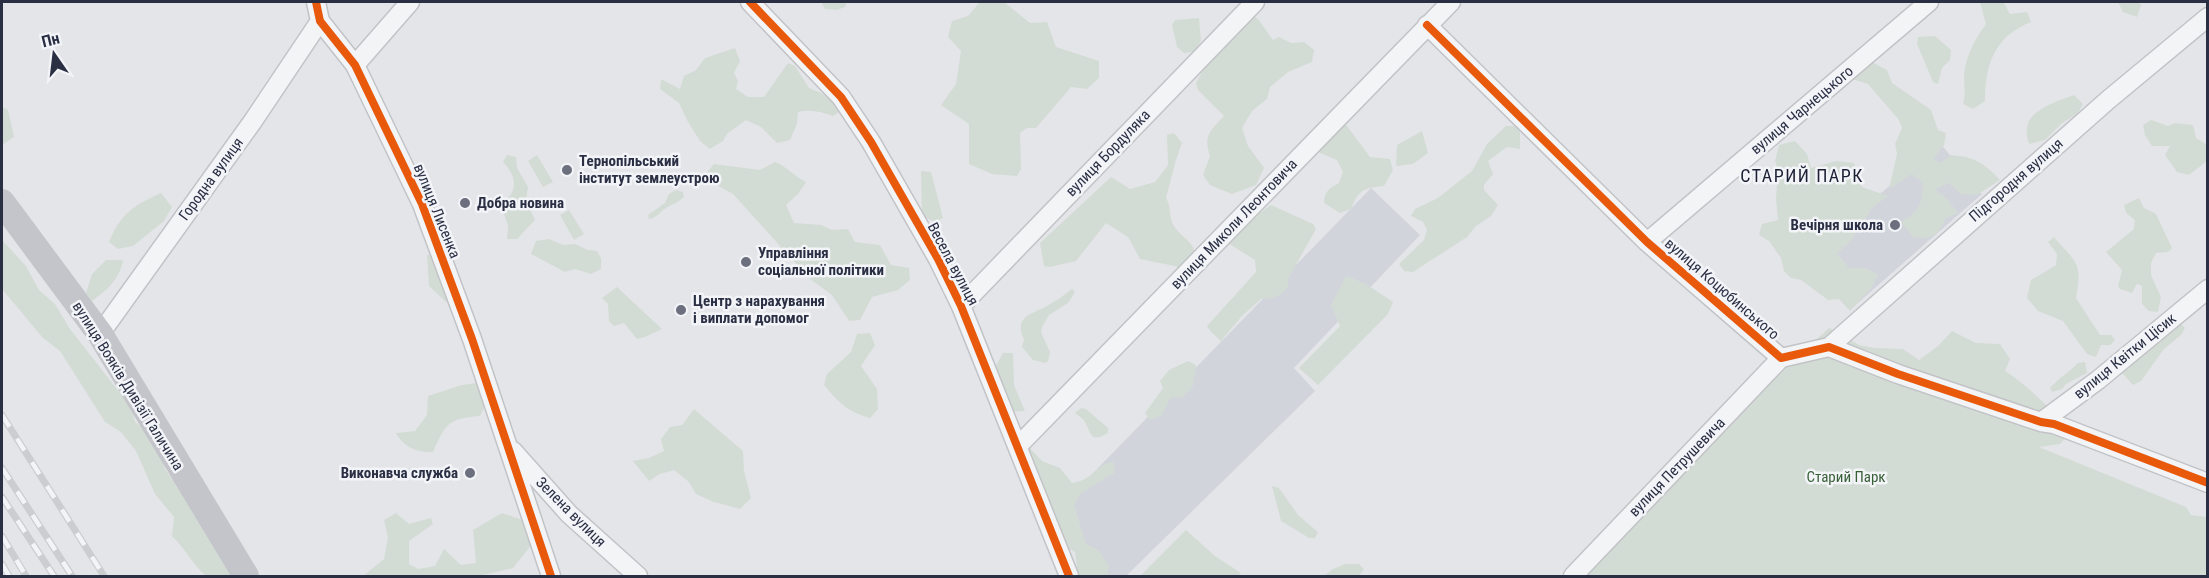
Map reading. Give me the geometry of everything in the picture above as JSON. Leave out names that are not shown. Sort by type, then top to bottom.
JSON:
[{"type":"main road","name":"вулиця Вояків Дивізії Галичина","points":[[2,202],[99,334],[246,576]]},
{"type":"street","name":"вулиця Лисенка","points":[[316,2],[320,21],[356,65],[422,204],[472,339],[551,576]]},
{"type":"street","points":[[356,65],[410,2]]},
{"type":"street","name":"Весела вулиця","points":[[750,2],[841,97],[871,141],[938,259],[962,306],[1069,576]]},
{"type":"street","name":"вулиця Бордуляка","points":[[962,306],[1255,2]]},
{"type":"street","name":"вулиця Миколи Леонтовича","points":[[1018,446],[1451,2]]},
{"type":"street","name":"вулиця Чарнецького","points":[[1647,242],[1929,2]]},
{"type":"street","name":"Підгородня вулиця","points":[[1829,347],[2108,100],[2208,17]]},
{"type":"street","name":"Городна вулиця","points":[[99,334],[253,121],[320,21]]},
{"type":"street","name":"вулиця Коцюбинського","points":[[1427,25],[1647,242],[1781,358],[1829,347]]},
{"type":"street","name":"вулиця Квітки Цісик","points":[[2041,422],[2098,380],[2208,289]]},
{"type":"street","points":[[1829,347],[1898,374],[2041,422],[2054,424],[2208,483]]},
{"type":"street","name":"вулиця Петрушевича","points":[[1573,576],[1781,358]]},
{"type":"street","name":"Зелена вулиця","points":[[507,445],[569,514],[638,576]]},
{"type":"shaded area","name":"Вечірня школа","points":[[1940,143],[1982,194],[1851,309],[1807,256]]},
{"type":"shaded area","points":[[1371,188],[1420,235],[1294,368],[1315,391],[1126,576],[1091,576],[1060,507]]},
{"type":"green space","points":[[823,2],[847,2],[845,7],[837,10],[825,9]]},
{"type":"green space","points":[[1004,2],[1030,23],[1047,22],[1056,47],[1099,61],[1099,78],[1087,89],[1071,87],[1036,128],[1027,128],[1020,133],[1021,169],[1017,176],[992,174],[969,164],[969,124],[941,105],[956,84],[961,51],[948,37],[952,21],[968,16],[979,3]]},
{"type":"green space","points":[[1980,2],[2004,3],[2010,14],[2027,12],[2031,22],[2009,35],[1994,53],[1987,75],[1985,101],[1973,109],[1963,104],[1964,76],[1971,48],[1986,24]]},
{"type":"green space","points":[[2118,2],[2139,2],[2141,5],[2137,17],[2123,12]]},
{"type":"green space","points":[[1253,16],[1258,19],[1273,40],[1279,37],[1291,43],[1304,42],[1314,50],[1312,62],[1288,72],[1270,87],[1267,99],[1252,111],[1242,128],[1248,146],[1264,168],[1256,185],[1232,194],[1210,185],[1203,175],[1210,156],[1207,143],[1209,134],[1224,116],[1198,90],[1196,83],[1227,26]]},
{"type":"green space","points":[[1199,18],[1201,41],[1194,52],[1184,53],[1177,47],[1172,25],[1175,20]]},
{"type":"green space","points":[[1935,36],[1951,50],[1950,60],[1942,68],[1938,84],[1933,82],[1917,44],[1918,37]]},
{"type":"green space","points":[[735,48],[740,61],[734,73],[738,81],[736,89],[748,97],[764,97],[788,63],[795,66],[809,88],[821,93],[844,109],[833,116],[816,111],[798,112],[797,124],[790,140],[777,143],[761,127],[746,120],[727,134],[723,141],[710,149],[700,141],[679,103],[660,89],[661,79],[680,89],[684,76],[696,70],[705,58]]},
{"type":"green space","points":[[1872,62],[1887,70],[1892,83],[1931,110],[1938,130],[1946,133],[1944,145],[1933,159],[1941,163],[1951,155],[1967,157],[1984,165],[2000,180],[1977,195],[1961,194],[1949,183],[1935,189],[1958,213],[1946,218],[1937,233],[1930,237],[1913,237],[1901,222],[1919,206],[1923,183],[1912,174],[1889,189],[1897,154],[1895,144],[1902,128],[1899,120],[1868,84],[1852,79],[1863,65]]},
{"type":"green space","points":[[2074,95],[2083,104],[2077,114],[2062,123],[2045,140],[2029,144],[2028,123],[2032,117],[2045,107]]},
{"type":"green space","points":[[2,107],[8,110],[14,137],[2,145]]},
{"type":"green space","points":[[1336,120],[1347,126],[1370,157],[1390,159],[1393,170],[1384,186],[1363,191],[1351,209],[1340,213],[1324,203],[1324,199],[1328,190],[1339,183],[1343,172],[1337,160],[1320,153],[1313,142]]},
{"type":"green space","points":[[2151,120],[2168,126],[2175,123],[2193,125],[2196,138],[2207,145],[2207,161],[2189,175],[2177,172],[2165,155],[2170,146],[2152,146],[2145,135],[2143,125]]},
{"type":"green space","points":[[1506,126],[1520,126],[1520,149],[1507,147],[1488,161],[1493,174],[1484,185],[1484,190],[1498,205],[1491,216],[1476,226],[1467,237],[1413,272],[1404,271],[1399,264],[1424,240],[1427,230],[1423,222],[1411,216],[1415,209],[1438,198],[1472,171],[1487,144]]},
{"type":"green space","points":[[1422,131],[1428,153],[1413,164],[1396,166],[1397,145]]},
{"type":"green space","points":[[1174,133],[1182,143],[1166,198],[1174,226],[1194,248],[1195,253],[1184,268],[1140,259],[1128,237],[1106,223],[1076,261],[1050,267],[1044,266],[1040,243],[1111,177],[1130,189],[1155,182],[1168,165],[1167,135]]},
{"type":"green space","points":[[1795,141],[1807,154],[1811,168],[1836,161],[1854,163],[1862,187],[1888,196],[1872,208],[1851,241],[1837,253],[1849,268],[1865,268],[1878,274],[1872,287],[1850,311],[1839,299],[1828,300],[1801,280],[1791,278],[1784,271],[1781,258],[1769,241],[1759,235],[1762,224],[1778,220],[1776,199],[1778,171],[1775,161],[1779,145]]},
{"type":"green space","points":[[507,155],[516,157],[517,168],[528,187],[526,201],[535,220],[517,239],[507,239],[508,225],[501,206],[511,195],[514,184],[503,162]]},
{"type":"green space","points":[[537,155],[553,182],[543,187],[528,161]]},
{"type":"green space","points":[[775,162],[806,182],[798,194],[786,205],[794,223],[821,225],[832,230],[848,229],[855,242],[880,245],[891,265],[909,268],[910,280],[898,290],[872,297],[860,320],[849,321],[832,295],[810,279],[733,194],[711,182],[708,171],[714,164],[760,170]]},
{"type":"green space","points":[[921,171],[931,172],[943,218],[935,222],[922,216]]},
{"type":"green space","points":[[676,190],[683,192],[684,197],[649,219],[648,215],[665,203],[669,194]]},
{"type":"green space","points":[[161,193],[172,207],[164,221],[133,246],[118,249],[109,242],[123,217],[143,202]]},
{"type":"green space","points":[[2139,198],[2144,208],[2156,214],[2172,248],[2168,252],[2156,253],[2151,263],[2151,275],[2161,297],[2158,312],[2149,311],[2142,304],[2142,286],[2137,284],[2132,293],[2120,289],[2118,286],[2122,270],[2106,252],[2134,229],[2135,220],[2126,213],[2124,205]]},
{"type":"green space","points":[[1271,205],[1313,224],[1316,229],[1288,279],[1288,287],[1283,293],[1261,299],[1242,316],[1221,341],[1207,326],[1256,272],[1255,260],[1228,243],[1247,222]]},
{"type":"green space","points":[[569,210],[584,234],[574,240],[560,215]]},
{"type":"green space","points":[[2054,237],[2076,264],[2079,277],[2076,298],[2100,335],[2111,335],[2115,340],[2110,345],[2101,345],[2096,357],[2087,354],[2063,321],[2038,311],[2027,298],[2031,280],[2056,265],[2057,254],[2048,242]]},
{"type":"green space","points":[[549,239],[563,245],[575,244],[597,251],[601,258],[601,269],[591,274],[575,269],[565,272],[531,254],[536,241]]},
{"type":"green space","points":[[2,240],[26,266],[39,290],[55,304],[70,329],[132,409],[135,422],[154,436],[165,469],[190,504],[234,576],[206,576],[172,536],[174,517],[155,494],[136,451],[121,432],[105,422],[60,351],[43,338],[2,289]]},
{"type":"green space","points":[[437,254],[452,269],[462,285],[457,300],[453,304],[445,301],[429,286],[427,255]]},
{"type":"green space","points":[[106,260],[123,260],[112,284],[92,301],[86,293],[92,274]]},
{"type":"green space","points":[[1346,276],[1366,284],[1393,302],[1388,314],[1318,385],[1299,368],[1340,326],[1331,305]]},
{"type":"green space","points":[[617,287],[662,329],[637,339],[624,323],[614,326],[609,321],[608,304],[602,298]]},
{"type":"green space","points":[[1072,289],[1075,292],[1068,303],[1049,315],[1042,327],[1041,332],[1050,352],[1048,361],[1045,363],[1033,360],[1022,347],[1024,339],[1021,332],[1022,321]]},
{"type":"green space","points":[[2179,322],[2185,328],[2181,335],[2164,349],[2141,381],[2133,385],[2121,372]]},
{"type":"green space","name":"Старий Парк","points":[[1829,328],[1859,345],[1903,349],[1919,360],[1938,346],[1952,331],[1976,343],[2000,344],[2010,359],[2005,371],[2062,418],[2072,431],[2060,444],[2039,447],[2186,507],[2191,515],[2207,517],[2207,576],[1585,576],[1791,363]]},
{"type":"green space","points":[[870,333],[875,345],[861,366],[877,389],[878,409],[870,418],[844,406],[824,385],[827,374],[851,352],[857,334]]},
{"type":"green space","points":[[1003,353],[1013,353],[1014,385],[1025,411],[1010,412],[992,373]]},
{"type":"green space","points":[[1188,361],[1196,365],[1193,386],[1183,397],[1170,398],[1162,415],[1150,420],[1145,413],[1163,388],[1160,381],[1169,370]]},
{"type":"green space","points":[[2085,362],[2087,373],[2066,384],[2062,389],[2052,392],[2050,388],[2057,381],[2078,363]]},
{"type":"green space","points":[[483,382],[489,399],[480,416],[461,419],[449,424],[433,452],[412,448],[399,438],[396,433],[415,431],[427,415],[428,396],[462,385]]},
{"type":"green space","points":[[1081,408],[1086,409],[1108,428],[1108,433],[1093,437],[1084,421],[1075,413]]},
{"type":"green space","points":[[694,409],[743,451],[744,471],[751,498],[740,509],[696,494],[689,482],[674,470],[660,474],[649,481],[633,461],[649,458],[664,451],[661,439],[670,427],[682,425]]},
{"type":"green space","points":[[1029,447],[1042,461],[1060,468],[1072,483],[1085,479],[1107,463],[1113,462],[1114,473],[1081,493],[1074,505],[1086,544],[1098,550],[1109,566],[1107,572],[1109,576],[1078,576],[1075,552],[1064,546],[1025,452]]},
{"type":"green space","points":[[1272,486],[1279,488],[1298,515],[1318,532],[1315,538],[1309,538],[1281,521]]},
{"type":"green space","points":[[396,513],[409,524],[431,518],[433,524],[409,541],[409,564],[418,569],[435,566],[444,549],[461,565],[476,563],[473,530],[502,513],[523,520],[533,543],[513,568],[479,576],[363,576],[384,559],[388,537],[384,520]]},
{"type":"green space","points":[[1186,530],[1215,556],[1241,573],[1238,576],[1140,576]]},
{"type":"green space","points":[[1345,564],[1359,564],[1364,569],[1359,576],[1324,576],[1333,569]]},
{"type":"railway","points":[[2,415],[104,576]]},
{"type":"railway","points":[[2,468],[72,576]]},
{"type":"railway","points":[[2,497],[54,576]]},
{"type":"railway","points":[[2,536],[26,576]]},
{"type":"railway","points":[[2,564],[9,576]]},
{"type":"cycle path","points":[[316,2],[320,21],[355,65],[422,204],[472,339],[551,576]]},
{"type":"cycle path","points":[[750,2],[841,97],[871,142],[938,259],[961,306],[1069,576]]},
{"type":"cycle path","points":[[1427,25],[1647,242],[1781,358],[1829,347],[1898,374],[2041,422],[2054,424],[2208,483]]},
{"type":"place","name":"Тернопільський інститут землеустрою","points":[[567,170]]},
{"type":"place","name":"Добра новина","points":[[465,203]]},
{"type":"place","name":"Вечірня школа","points":[[1895,225]]},
{"type":"place","name":"Управління соціальної політики","points":[[746,262]]},
{"type":"place","name":"Центр з нарахування і виплати допомог","points":[[681,310]]},
{"type":"place","name":"Виконавча служба","points":[[470,473]]},
{"type":"district","name":"СТАРИЙ ПАРК","points":[[1802,176]]}]
